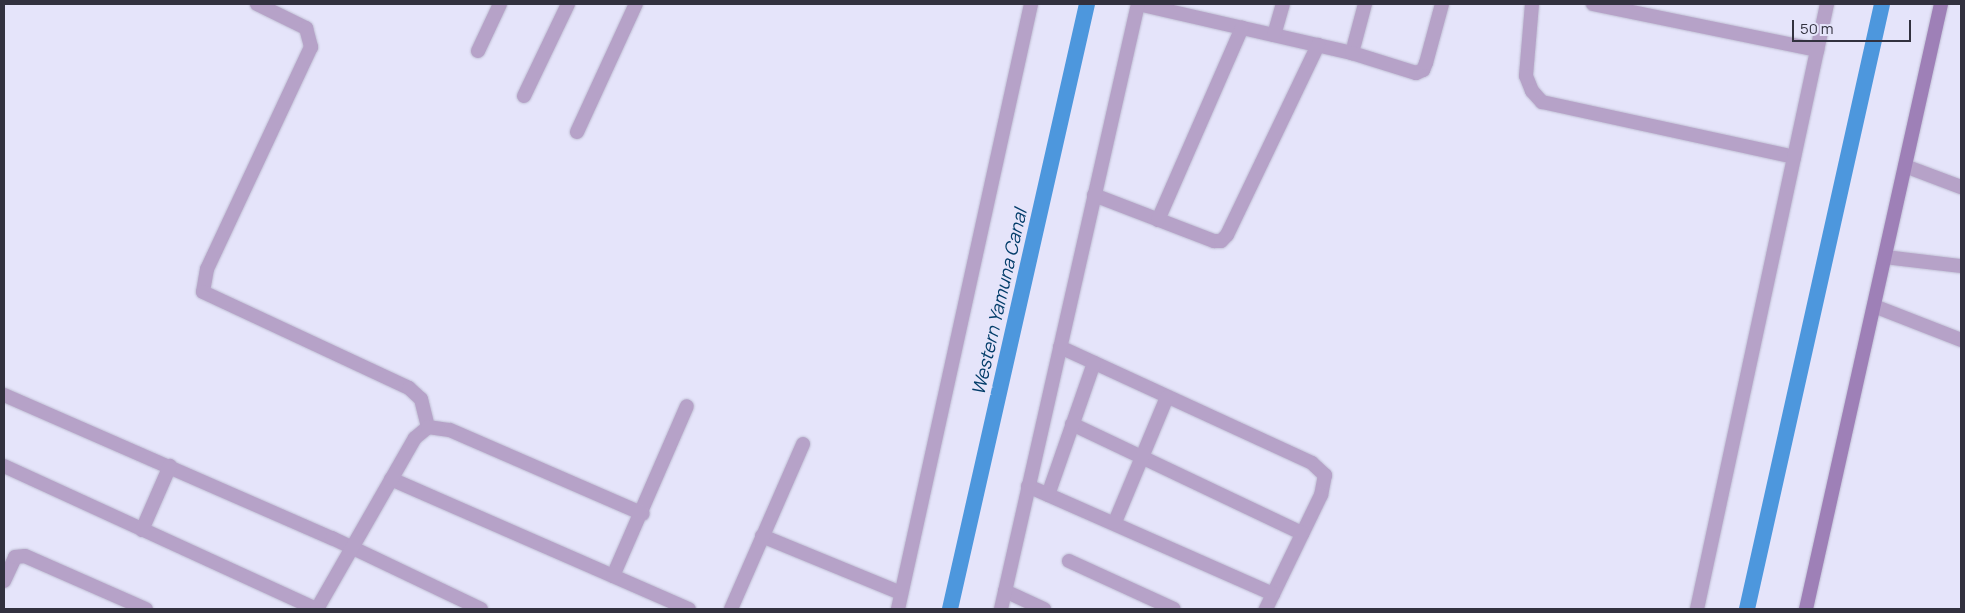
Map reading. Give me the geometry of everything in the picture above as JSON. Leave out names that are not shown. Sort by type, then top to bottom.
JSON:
[{"type":"main road","points":[[1806,609],[1941,4]]},
{"type":"street","points":[[257,4],[306,28],[311,47],[207,268],[203,292],[408,388],[421,399],[428,427]]},
{"type":"street","points":[[478,51],[500,4]]},
{"type":"street","points":[[524,96],[568,4]]},
{"type":"street","points":[[577,132],[636,4]]},
{"type":"street","points":[[898,609],[1031,4]]},
{"type":"street","points":[[1001,609],[1138,4],[1352,53],[1408,71],[1423,70],[1442,4]]},
{"type":"street","points":[[1274,35],[1282,4]]},
{"type":"street","points":[[1352,53],[1365,4]]},
{"type":"street","points":[[1532,4],[1526,76],[1532,91],[1542,102],[1794,157]]},
{"type":"street","points":[[1593,4],[1817,50]]},
{"type":"street","points":[[1698,609],[1827,4]]},
{"type":"street","points":[[1158,220],[1242,28]]},
{"type":"street","points":[[1094,195],[1214,241],[1227,235],[1318,45]]},
{"type":"street","points":[[1905,166],[1961,187]]},
{"type":"street","points":[[1885,257],[1961,266]]},
{"type":"street","points":[[1874,306],[1961,340]]},
{"type":"street","points":[[1060,347],[1320,469],[1325,475],[1325,485],[1266,609]]},
{"type":"street","points":[[1048,495],[1094,363]]},
{"type":"street","points":[[4,395],[170,466],[352,548],[481,609]]},
{"type":"street","points":[[1115,522],[1167,397]]},
{"type":"street","points":[[613,576],[643,514],[687,406]]},
{"type":"street","points":[[1072,424],[1302,533]]},
{"type":"street","points":[[4,466],[316,609],[415,438],[428,427],[450,430],[643,514]]},
{"type":"street","points":[[731,609],[803,444]]},
{"type":"street","points":[[142,530],[170,466]]},
{"type":"street","points":[[391,478],[689,609]]},
{"type":"street","points":[[1028,486],[1115,522],[1274,594]]},
{"type":"street","points":[[762,536],[901,593]]},
{"type":"street","points":[[4,581],[15,557],[25,556],[146,609]]},
{"type":"street","points":[[1069,561],[1174,609]]},
{"type":"street","points":[[1005,592],[1044,609]]},
{"type":"waterway","name":"Western Yamuna Canal","points":[[950,609],[1087,4]]},
{"type":"waterway","points":[[1747,609],[1882,4]]}]
